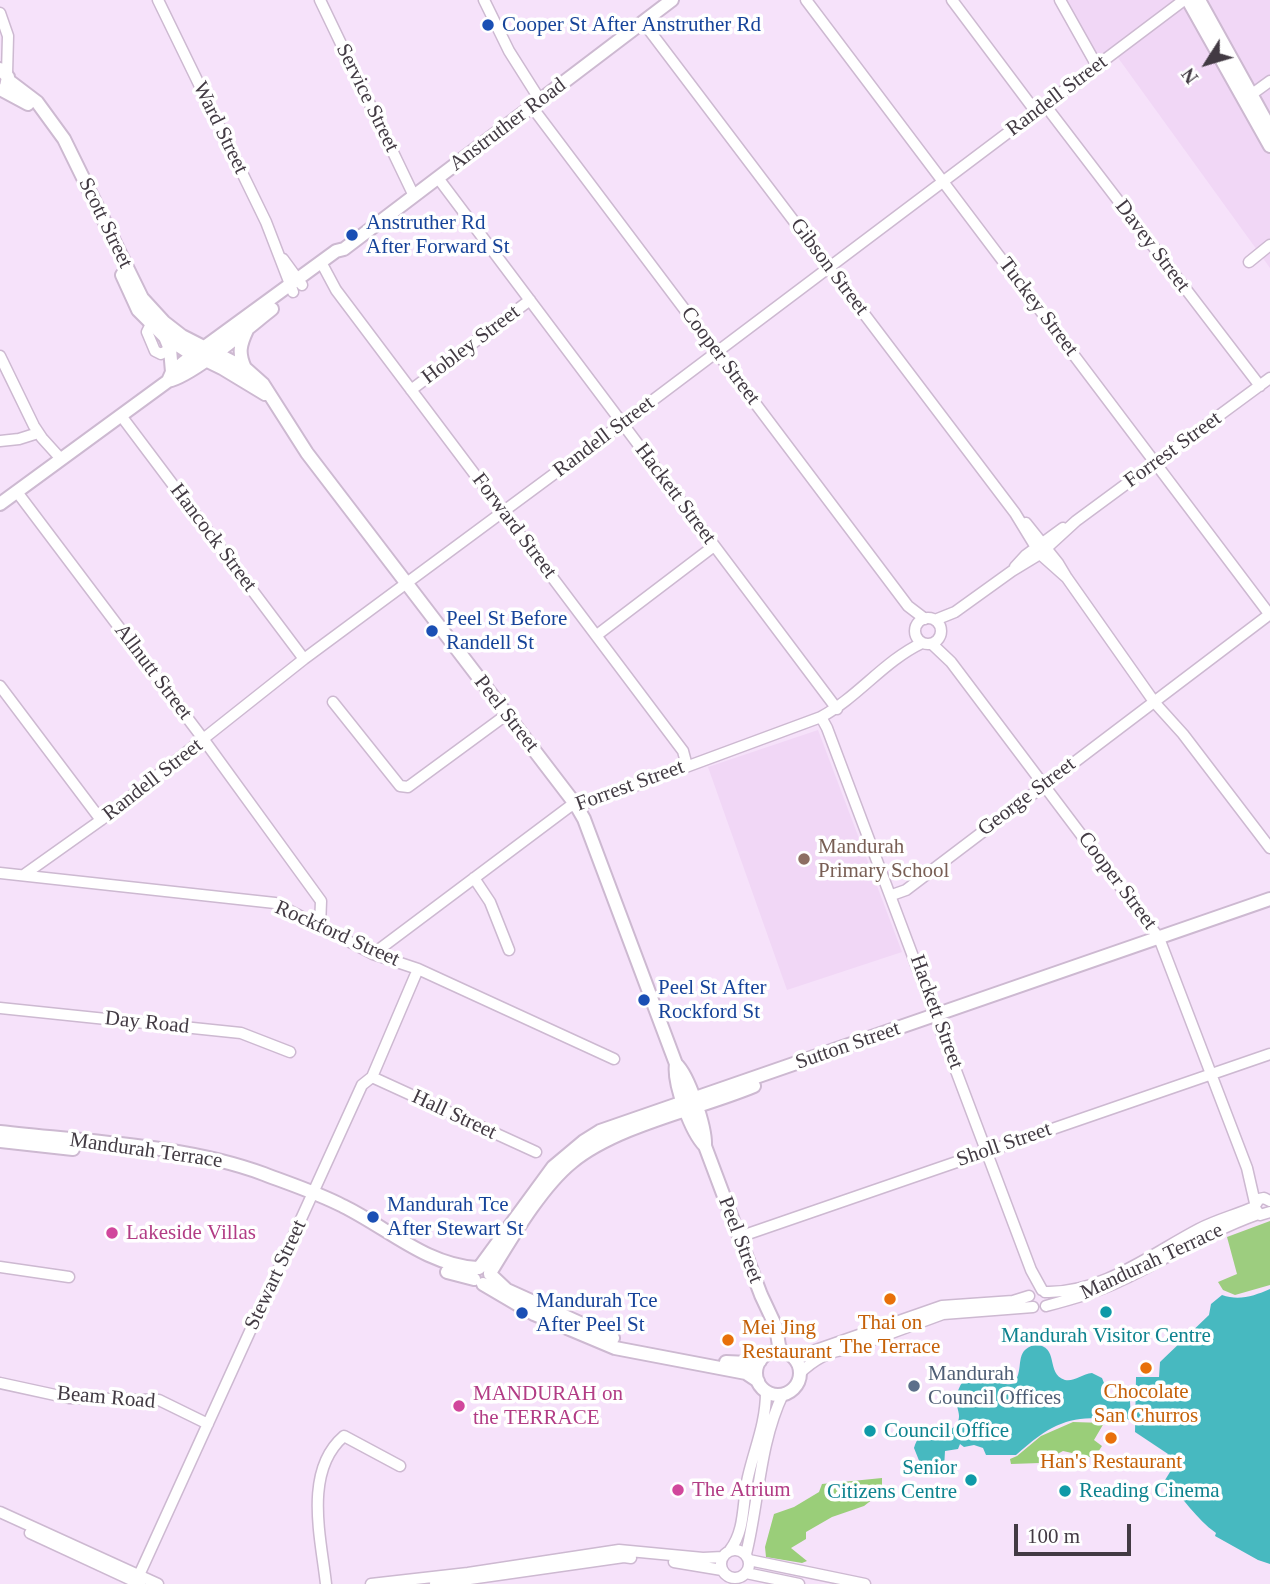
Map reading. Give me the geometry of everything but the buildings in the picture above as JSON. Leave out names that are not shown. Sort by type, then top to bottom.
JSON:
[{"type":"main road","points":[[1186,0],[1270,128]]},
{"type":"main road","points":[[1199,0],[1270,146]]},
{"type":"main road","name":"Anstruther Road","points":[[0,504],[122,417],[170,377],[178,379],[205,353],[320,267],[341,256],[344,249],[670,1]]},
{"type":"main road","name":"Scott Street","points":[[4,81],[44,119],[55,136],[131,297],[151,324],[165,337],[205,353]]},
{"type":"main road","name":"Scott Street","points":[[4,81],[37,102],[64,139],[142,298],[164,322],[205,353]]},
{"type":"main road","name":"Anstruther Road","points":[[205,353],[248,327],[296,285]]},
{"type":"main road","points":[[246,368],[240,344],[248,327]]},
{"type":"main road","points":[[165,337],[170,349],[170,377]]},
{"type":"main road","name":"Peel Street","points":[[205,353],[246,368],[263,384],[307,453],[584,819],[676,1064],[682,1070],[698,1139],[705,1146],[761,1295],[770,1332],[770,1355]]},
{"type":"main road","name":"Peel Street","points":[[205,353],[271,398]]},
{"type":"main road","name":"Sutton Street","points":[[482,1274],[553,1167],[584,1141],[1160,941],[1270,899]]},
{"type":"main road","name":"Sutton Street","points":[[1160,941],[1270,907]]},
{"type":"main road","name":"Mandurah Terrace","points":[[0,1132],[209,1157],[237,1165],[313,1196],[441,1270],[482,1274],[506,1290],[614,1339],[733,1363],[770,1355]]},
{"type":"main road","name":"Mandurah Terrace","points":[[0,1141],[210,1163],[313,1196]]},
{"type":"main road","name":"Mandurah Terrace","points":[[482,1274],[534,1314],[615,1348],[746,1373],[758,1381]]},
{"type":"main road","points":[[770,1355],[795,1360],[799,1374],[793,1389],[783,1394],[766,1392],[758,1381],[757,1367],[770,1355]]},
{"type":"street","name":"Ward Street","points":[[158,0],[296,285]]},
{"type":"street","name":"Service Street","points":[[320,0],[414,196]]},
{"type":"street","name":"Cooper Street","points":[[484,0],[536,103],[717,352],[908,606],[916,631],[934,639],[1160,941],[1247,1168],[1256,1208]]},
{"type":"street","name":"Tuckey Street","points":[[806,0],[1270,614]]},
{"type":"street","name":"Davey Street","points":[[952,0],[1267,382]]},
{"type":"street","points":[[1060,0],[1097,66]]},
{"type":"street","name":"Randell Street","points":[[25,874],[101,820],[304,659],[1186,0]]},
{"type":"street","points":[[0,13],[8,36],[9,50],[4,81]]},
{"type":"street","name":"Gibson Street","points":[[643,22],[1270,848]]},
{"type":"street","points":[[0,62],[9,50]]},
{"type":"street","points":[[1248,97],[1270,81]]},
{"type":"street","name":"Hackett Street","points":[[438,178],[836,709]]},
{"type":"street","points":[[1249,262],[1270,245]]},
{"type":"street","name":"Forward Street","points":[[320,267],[683,751],[687,766]]},
{"type":"street","name":"Hobley Street","points":[[411,390],[530,300]]},
{"type":"street","points":[[151,324],[147,332],[155,351],[161,354],[166,351]]},
{"type":"street","points":[[0,356],[38,432],[58,461]]},
{"type":"street","name":"Forrest Street","points":[[373,954],[562,812],[821,717],[836,709],[904,652],[934,639],[955,612],[1267,382]]},
{"type":"street","name":"Hancock Street","points":[[122,417],[304,659]]},
{"type":"street","points":[[2,441],[38,432]]},
{"type":"street","name":"Allnutt Street","points":[[17,492],[204,740],[321,901],[320,927]]},
{"type":"street","points":[[597,635],[714,546]]},
{"type":"street","name":"Cooper Street","points":[[908,606],[930,620]]},
{"type":"street","name":"Forrest Street","points":[[904,652],[919,622],[955,612]]},
{"type":"street","name":"George Street","points":[[892,895],[905,890],[1155,698],[1270,614]]},
{"type":"street","points":[[930,620],[940,625],[934,639]]},
{"type":"street","points":[[0,686],[101,820]]},
{"type":"street","points":[[333,702],[400,786],[408,787],[506,715]]},
{"type":"street","name":"Hackett Street","points":[[821,717],[828,727],[892,895],[1037,1292]]},
{"type":"street","name":"Rockford Street","points":[[0,873],[275,903],[373,954],[418,969],[614,1059]]},
{"type":"street","points":[[474,878],[490,902],[509,950]]},
{"type":"street","name":"Stewart Street","points":[[138,1581],[362,1085],[372,1077],[418,969]]},
{"type":"street","name":"Day Road","points":[[0,1008],[241,1032],[290,1052]]},
{"type":"street","name":"Sholl Street","points":[[739,1237],[1270,1054]]},
{"type":"street","name":"Hall Street","points":[[372,1077],[536,1153]]},
{"type":"street","name":"Cooper Street","points":[[1247,1168],[1268,1200]]},
{"type":"street","points":[[1268,1200],[1259,1199],[1256,1208],[1263,1216],[1270,1212]]},
{"type":"street","name":"Mandurah Terrace","points":[[795,1360],[942,1306],[1013,1301],[1037,1292],[1071,1291],[1092,1285],[1202,1228],[1256,1208]]},
{"type":"street","name":"Mandurah Terrace","points":[[1033,1307],[1039,1309],[1084,1296],[1123,1280],[1256,1208]]},
{"type":"street","points":[[0,1267],[69,1277]]},
{"type":"street","points":[[1033,1307],[1029,1303],[1037,1292],[1049,1300],[1046,1306]]},
{"type":"street","points":[[799,1374],[819,1358],[835,1350],[848,1349],[943,1314],[1033,1307]]},
{"type":"street","name":"Beam Road","points":[[0,1383],[69,1398],[159,1400],[208,1424]]},
{"type":"street","points":[[722,1570],[727,1553],[740,1532],[746,1483],[766,1413],[766,1392]]},
{"type":"street","points":[[746,1573],[769,1432],[783,1394]]},
{"type":"street","points":[[326,1584],[318,1508],[321,1471],[336,1443],[344,1436],[400,1466]]},
{"type":"street","points":[[0,1512],[138,1581]]},
{"type":"street","points":[[0,1520],[138,1581],[158,1584]]},
{"type":"street","points":[[370,1584],[464,1579],[619,1550],[703,1558],[739,1550],[748,1557],[865,1584]]},
{"type":"street","points":[[432,1584],[624,1557],[722,1570],[733,1581],[746,1573],[799,1584]]},
{"type":"shaded area","points":[[1057,0],[1270,0],[1270,268],[1116,55],[1096,69]]},
{"type":"shaded area","name":"Mandurah Primary School","points":[[818,730],[902,952],[787,990],[708,767]]},
{"type":"green space","points":[[1270,1221],[1270,1285],[1235,1295],[1223,1290],[1218,1282],[1237,1274],[1227,1237]]},
{"type":"green space","points":[[1073,1422],[1104,1423],[1094,1440],[1102,1446],[1094,1458],[1063,1451],[1040,1463],[1011,1464],[1010,1459],[1041,1436]]},
{"type":"green space","points":[[882,1478],[882,1492],[864,1506],[832,1517],[806,1532],[806,1539],[791,1548],[807,1561],[802,1563],[766,1557],[765,1547],[774,1514],[794,1507],[819,1492],[822,1484]]},
{"type":"water","points":[[1270,1289],[1270,1564],[1215,1536],[1216,1533],[1165,1480],[1175,1464],[1166,1456],[1168,1454],[1135,1432],[1136,1377],[1159,1377],[1160,1362],[1209,1315],[1211,1304],[1222,1295],[1246,1297]]},
{"type":"water","points":[[1035,1345],[1043,1346],[1047,1350],[1055,1372],[1065,1380],[1092,1373],[1102,1378],[1110,1398],[1130,1401],[1131,1420],[1095,1418],[1069,1421],[1045,1433],[1016,1455],[986,1455],[983,1448],[974,1445],[964,1447],[960,1444],[958,1449],[945,1451],[944,1468],[931,1469],[920,1463],[914,1448],[920,1437],[932,1431],[950,1430],[958,1421],[956,1400],[962,1383],[975,1376],[999,1383],[1014,1383],[1024,1351]]},
{"type":"place","name":"Cooper St After Anstruther Rd","points":[[488,25]]},
{"type":"place","name":"Anstruther Rd After Forward St","points":[[352,235]]},
{"type":"place","name":"Peel St Before Randell St","points":[[432,631]]},
{"type":"place","name":"Mandurah Primary School","points":[[804,859]]},
{"type":"place","name":"Peel St After Rockford St","points":[[644,1000]]},
{"type":"place","name":"Mandurah Tce After Stewart St","points":[[373,1217]]},
{"type":"place","name":"Lakeside Villas","points":[[112,1233]]},
{"type":"place","name":"Thai on The Terrace","points":[[890,1299]]},
{"type":"place","name":"Mandurah Visitor Centre","points":[[1106,1312]]},
{"type":"place","name":"Mandurah Tce After Peel St","points":[[522,1313]]},
{"type":"place","name":"Mei Jing Restaurant","points":[[728,1340]]},
{"type":"place","name":"Chocolate San Churros","points":[[1146,1368]]},
{"type":"place","name":"Mandurah Council Offices","points":[[914,1386]]},
{"type":"place","name":"MANDURAH on the TERRACE","points":[[459,1406]]},
{"type":"place","name":"Council Office","points":[[870,1431]]},
{"type":"place","name":"Han's Restaurant","points":[[1111,1438]]},
{"type":"place","name":"Senior Citizens Centre","points":[[971,1480]]},
{"type":"place","name":"The Atrium","points":[[678,1490]]},
{"type":"place","name":"Reading Cinema","points":[[1065,1491]]}]
